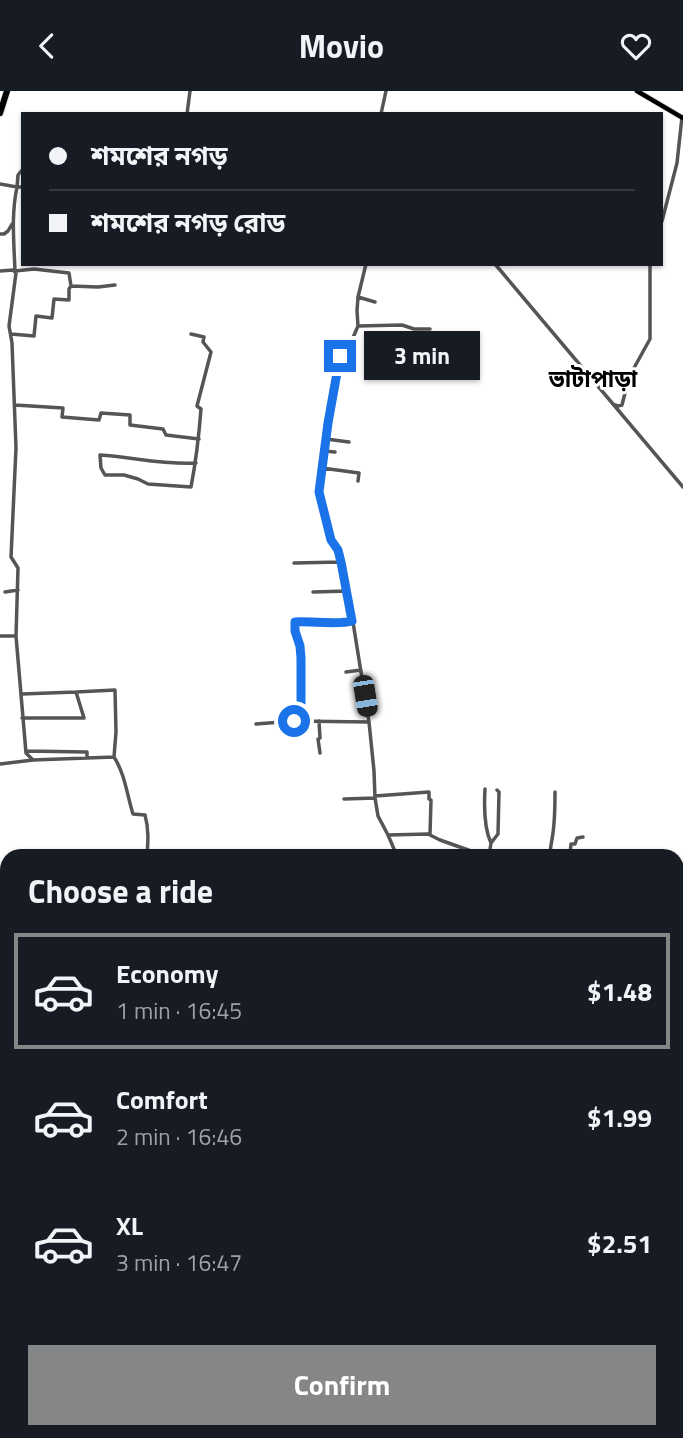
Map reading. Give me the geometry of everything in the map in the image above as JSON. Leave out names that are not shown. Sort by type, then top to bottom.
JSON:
[{"type":"highway","points":[[0,113],[7,91]]},
{"type":"main road","points":[[637,91],[682,118]]},
{"type":"street","points":[[187,112],[190,91]]},
{"type":"street","points":[[381,112],[386,91]]},
{"type":"street","points":[[663,217],[677,163],[682,118]]},
{"type":"street","points":[[0,184],[20,187],[14,202],[15,271],[9,326],[16,448],[11,557],[18,568],[16,636],[22,718],[26,751],[33,759]]},
{"type":"street","points":[[0,234],[8,231],[12,224]]},
{"type":"street","points":[[366,266],[358,297],[358,326],[352,340],[343,346],[340,356],[319,492],[348,591],[369,722],[378,816],[394,849]]},
{"type":"street","points":[[497,266],[683,487]]},
{"type":"street","points":[[612,405],[622,405],[629,377],[650,339],[650,266]]},
{"type":"street","points":[[0,271],[34,269],[69,273],[69,300],[54,299],[52,318],[36,316],[34,336],[11,334]]},
{"type":"street","points":[[71,286],[115,285]]},
{"type":"street","points":[[358,297],[375,302]]},
{"type":"street","points":[[358,326],[402,325],[414,329],[430,328]]},
{"type":"street","points":[[191,334],[204,337],[203,342],[211,352],[197,406],[201,409],[199,439],[195,463],[191,487],[148,484],[124,475],[106,475],[101,468],[100,456],[195,463]]},
{"type":"street","points":[[15,405],[63,408],[62,417],[99,420],[101,413],[130,415],[130,425],[163,429],[166,435],[199,439]]},
{"type":"street","points":[[326,439],[349,442]]},
{"type":"street","points":[[324,451],[335,452]]},
{"type":"street","points":[[322,468],[359,473],[358,481]]},
{"type":"street","points":[[294,563],[341,562]]},
{"type":"street","points":[[5,592],[18,590]]},
{"type":"street","points":[[313,592],[348,591]]},
{"type":"street","points":[[301,721],[301,658],[295,622],[352,621]]},
{"type":"street","points":[[0,636],[16,636]]},
{"type":"street","points":[[346,672],[361,670]]},
{"type":"street","points":[[22,694],[115,690],[114,757],[120,767],[134,814],[145,815],[148,824],[148,849]]},
{"type":"street","points":[[22,718],[84,719],[76,692]]},
{"type":"street","points":[[256,724],[301,721],[369,722]]},
{"type":"street","points":[[319,721],[320,753]]},
{"type":"street","points":[[26,751],[87,752],[87,758]]},
{"type":"street","points":[[0,764],[33,759],[114,757]]},
{"type":"street","points":[[485,789],[484,803],[491,843]]},
{"type":"street","points":[[489,849],[498,834],[497,790]]},
{"type":"street","points":[[344,799],[429,792],[430,834]]},
{"type":"street","points":[[550,849],[555,792]]},
{"type":"street","points":[[387,835],[430,834],[466,849]]},
{"type":"street","points":[[570,849],[571,844],[575,844],[577,838],[583,837]]},
{"type":"district","name":"ভাটাপাড়া","points":[[593,379]]},
{"type":"route","points":[[294,721],[301,721],[302,695],[300,646],[295,622],[352,621],[338,550],[331,540],[319,492],[340,356]]}]
